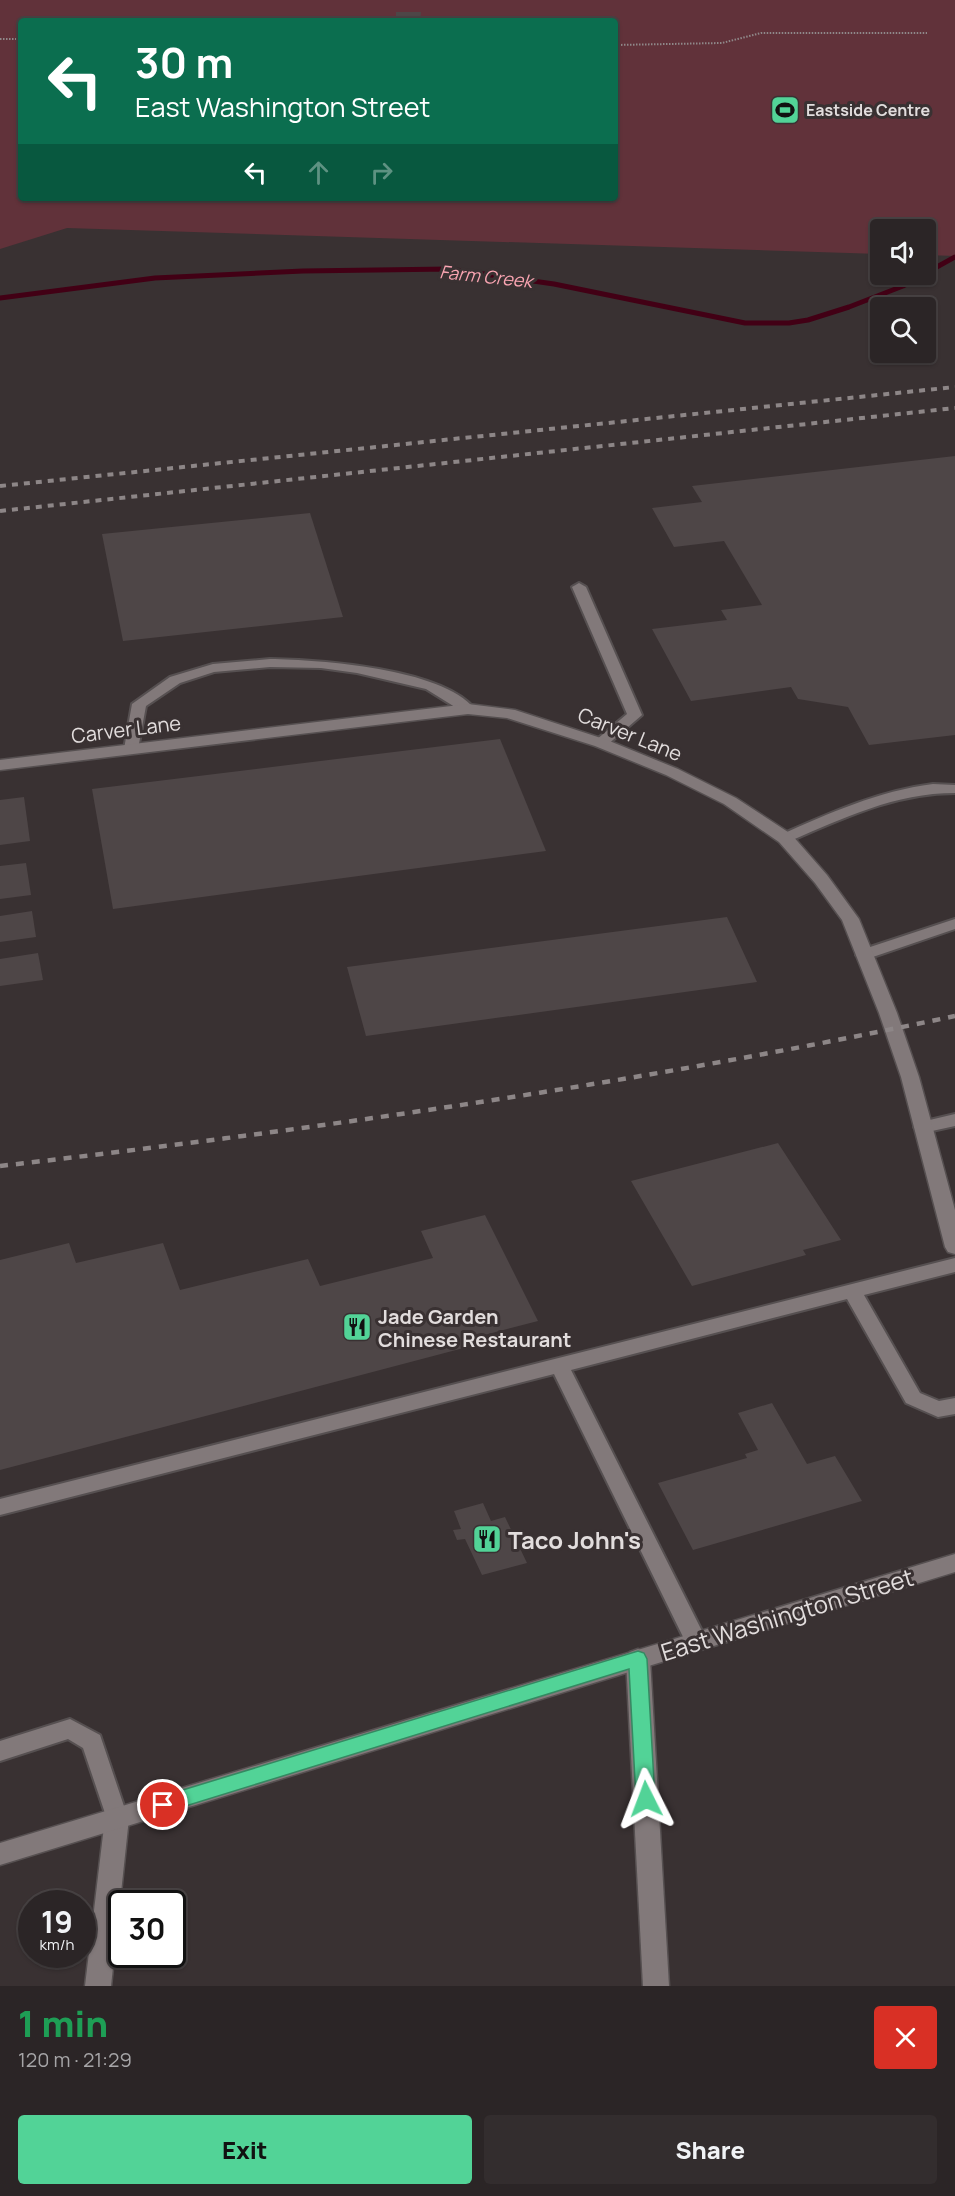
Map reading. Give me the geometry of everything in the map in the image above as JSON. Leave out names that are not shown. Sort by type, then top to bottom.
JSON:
[{"type":"street","name":"Carver Lane","points":[[0,765],[468,709],[508,713],[601,743],[672,772],[730,801],[785,838],[821,879],[850,919],[910,1077],[955,1247]]},
{"type":"street","name":"East Washington Street","points":[[0,1854],[955,1563]]},
{"type":"street","points":[[638,1659],[656,1986]]},
{"type":"street","points":[[98,1986],[117,1818]]},
{"type":"lane","points":[[579,587],[635,714],[601,743]]},
{"type":"lane","points":[[131,749],[139,704],[175,680],[213,668],[270,663],[321,664],[357,669],[431,687],[468,709]]},
{"type":"lane","points":[[785,838],[889,796],[939,788],[955,789]]},
{"type":"lane","points":[[864,955],[955,924]]},
{"type":"lane","points":[[923,1127],[955,1120]]},
{"type":"lane","points":[[0,1507],[955,1265]]},
{"type":"lane","points":[[852,1292],[913,1398],[938,1409],[955,1406]]},
{"type":"lane","points":[[559,1365],[696,1641]]},
{"type":"lane","points":[[0,1751],[70,1729],[92,1742],[117,1818]]},
{"type":"path","points":[[618,45],[722,43],[761,33],[927,33]]},
{"type":"path","points":[[0,39],[18,39]]},
{"type":"shaded area","name":"Eastside Centre","points":[[0,0],[955,0],[955,256],[936,255],[936,219],[870,219],[870,254],[67,228],[0,249]]},
{"type":"building","points":[[396,12],[421,12],[420,18],[396,18]]},
{"type":"building","points":[[955,456],[955,735],[869,745],[848,707],[798,699],[791,687],[691,701],[652,629],[727,620],[721,610],[762,605],[724,541],[674,547],[652,508],[702,502],[692,486]]},
{"type":"building","points":[[310,513],[343,617],[123,641],[102,534]]},
{"type":"building","points":[[500,739],[546,851],[113,909],[92,789]]},
{"type":"building","points":[[24,797],[30,841],[0,845],[0,800]]},
{"type":"building","points":[[26,863],[31,895],[0,899],[0,866]]},
{"type":"building","points":[[32,911],[36,937],[0,942],[0,916]]},
{"type":"building","points":[[727,917],[757,982],[366,1036],[347,967]]},
{"type":"building","points":[[38,953],[43,980],[0,986],[0,959]]},
{"type":"building","points":[[778,1143],[841,1240],[803,1250],[806,1255],[692,1286],[631,1181]]},
{"type":"building","points":[[485,1215],[538,1321],[473,1338],[475,1345],[0,1470],[0,1260],[69,1243],[76,1263],[163,1243],[180,1290],[308,1259],[320,1286],[433,1258],[421,1231]]},
{"type":"building","points":[[772,1403],[807,1464],[835,1456],[862,1501],[693,1550],[658,1483],[747,1458],[745,1454],[758,1450],[738,1413]]},
{"type":"building","points":[[483,1503],[491,1521],[505,1517],[527,1563],[482,1575],[465,1539],[457,1540],[453,1530],[461,1529],[454,1511]]},
{"type":"waterway","name":"Farm Creek","points":[[936,267],[955,257]]},
{"type":"waterway","name":"Farm Creek","points":[[0,298],[155,278],[303,271],[449,269],[554,284],[745,323],[789,323],[808,320],[849,307],[905,285]]},
{"type":"railway","points":[[0,486],[955,387]]},
{"type":"railway","points":[[0,511],[955,408]]},
{"type":"railway","points":[[0,1166],[240,1136],[479,1102],[717,1062],[955,1016]]},
{"type":"place","name":"Eastside Centre","points":[[785,110]]},
{"type":"place","name":"Jade Garden Chinese Restaurant","points":[[357,1327]]},
{"type":"place","name":"Taco John's","points":[[487,1539]]},
{"type":"route","points":[[163,1805],[638,1659],[646,1799]]}]
